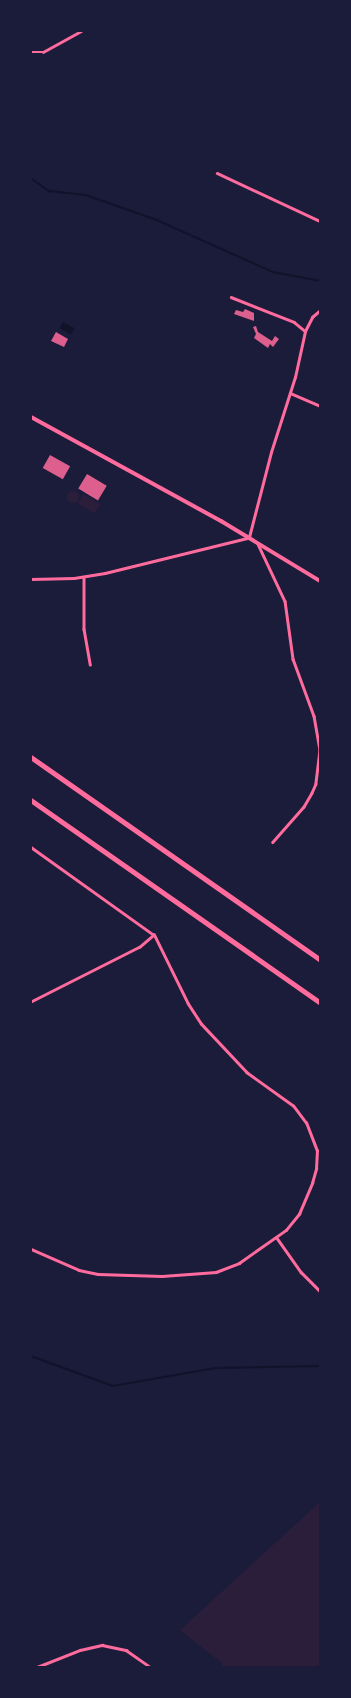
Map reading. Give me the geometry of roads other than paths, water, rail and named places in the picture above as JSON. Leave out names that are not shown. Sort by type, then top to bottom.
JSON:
[{"type":"highway","points":[[31,757],[320,959]]},
{"type":"highway","points":[[31,800],[320,1002]]},
{"type":"main road","points":[[31,417],[249,537],[320,581]]},
{"type":"street","points":[[31,52],[43,52],[81,31]]},
{"type":"street","points":[[217,173],[320,221]]},
{"type":"street","points":[[231,297],[294,322],[305,331]]},
{"type":"street","points":[[31,579],[84,576],[249,537],[271,452],[290,393],[305,331],[312,317],[320,310]]},
{"type":"street","points":[[290,393],[320,406]]},
{"type":"street","points":[[257,542],[285,602],[293,659],[314,717],[320,750],[316,784],[304,807],[273,842]]},
{"type":"street","points":[[84,576],[84,629],[90,664]]},
{"type":"street","points":[[31,847],[154,935],[188,1004],[201,1024],[247,1074],[297,1110],[314,1137],[317,1161],[312,1183],[297,1217],[277,1238],[229,1268],[197,1274],[98,1274],[79,1270],[31,1249]]},
{"type":"street","points":[[31,1002],[140,948],[154,935]]},
{"type":"street","points":[[277,1238],[306,1278],[320,1292]]},
{"type":"street","points":[[37,1667],[80,1650],[102,1645],[126,1650],[150,1667]]},
{"type":"waterway","points":[[31,178],[49,191],[86,195],[157,220],[273,272],[320,281]]},
{"type":"waterway","points":[[31,1356],[113,1386],[216,1368],[320,1366]]}]
